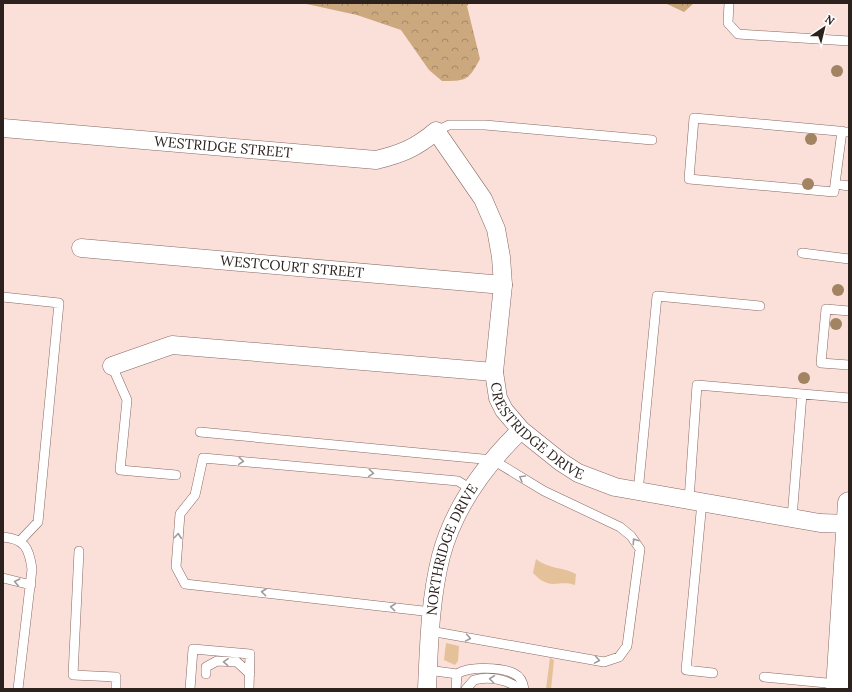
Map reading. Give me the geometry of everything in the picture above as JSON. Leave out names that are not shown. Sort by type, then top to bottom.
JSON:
[{"type":"street","name":"WESTRIDGE STREET","points":[[3,128],[376,160],[402,154],[423,142],[436,131]]},
{"type":"street","name":"CRESTRIDGE DRIVE","points":[[436,131],[483,199],[496,229],[501,257],[503,285],[494,372],[498,398],[504,410],[521,430],[560,462],[578,473],[615,487],[820,523],[849,517]]},
{"type":"street","name":"WESTCOURT STREET","points":[[81,248],[503,285]]},
{"type":"street","points":[[112,366],[172,345],[494,372]]},
{"type":"street","name":"NORTHRIDGE DRIVE","points":[[427,689],[430,631],[441,555],[453,524],[471,489],[493,460],[521,430]]},
{"type":"street","points":[[837,686],[844,644],[849,517]]},
{"type":"lane","points":[[729,3],[728,23],[738,34],[849,41]]},
{"type":"lane","points":[[694,118],[846,132],[834,192],[689,179],[694,118]]},
{"type":"lane","points":[[436,131],[449,125],[485,125],[652,140]]},
{"type":"lane","points":[[835,184],[849,186]]},
{"type":"lane","points":[[802,253],[849,259]]},
{"type":"lane","points":[[638,492],[657,296],[760,306]]},
{"type":"lane","points":[[3,297],[59,303],[38,522],[20,541]]},
{"type":"lane","points":[[849,311],[826,309],[820,363],[849,365]]},
{"type":"lane","points":[[112,366],[127,400],[120,470],[176,475]]},
{"type":"lane","points":[[714,673],[686,670],[695,501],[697,386],[849,398]]},
{"type":"lane","points":[[792,518],[802,394]]},
{"type":"lane","points":[[200,432],[493,460],[544,491],[620,526],[631,536],[640,549],[627,646],[619,657],[604,662],[430,631]]},
{"type":"lane","points":[[432,612],[185,584],[176,567],[180,514],[195,496],[202,458],[458,481],[471,489]]},
{"type":"lane","points":[[3,537],[20,541],[25,545],[31,559],[31,585],[18,689]]},
{"type":"lane","points":[[79,551],[73,675],[116,677],[116,689]]},
{"type":"lane","points":[[3,578],[31,585]]},
{"type":"lane","points":[[190,689],[193,649],[250,654],[249,689]]},
{"type":"lane","points":[[206,674],[206,667],[217,661],[237,662],[250,674]]},
{"type":"lane","points":[[428,670],[457,674],[462,671],[480,668],[514,673],[523,682],[524,689]]},
{"type":"lane","points":[[456,689],[457,674]]},
{"type":"lane","points":[[764,677],[837,686]]},
{"type":"lane","points":[[466,689],[474,680],[485,678],[506,681],[519,689]]},
{"type":"shaded area","points":[[536,559],[545,565],[576,574],[575,585],[563,583],[549,584],[539,579],[533,573]]},
{"type":"shaded area","points":[[446,643],[459,646],[458,661],[455,665],[444,660]]},
{"type":"shaded area","points":[[550,658],[554,660],[551,689],[546,689]]},
{"type":"green space","points":[[302,3],[469,3],[467,6],[480,59],[472,72],[466,78],[456,81],[442,81],[429,70],[401,30],[357,15]]},
{"type":"green space","points":[[665,3],[694,3],[684,12]]}]
